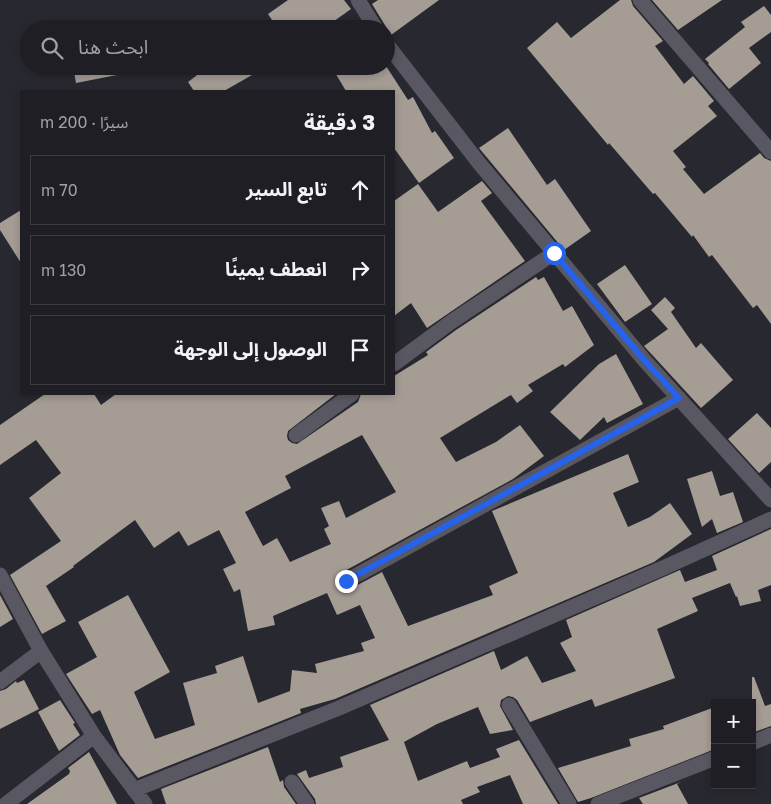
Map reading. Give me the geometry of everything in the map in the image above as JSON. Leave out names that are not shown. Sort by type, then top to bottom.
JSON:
[{"type":"street","points":[[358,0],[370,20]]},
{"type":"street","points":[[640,0],[771,152]]},
{"type":"street","points":[[395,54],[479,164],[645,361],[771,500]]},
{"type":"street","points":[[395,363],[451,322],[554,253]]},
{"type":"street","points":[[296,435],[351,395]]},
{"type":"street","points":[[346,581],[679,398]]},
{"type":"street","points":[[134,790],[358,700],[663,568],[771,519]]},
{"type":"street","points":[[0,574],[41,651],[94,736],[145,804]]},
{"type":"street","points":[[0,682],[41,651]]},
{"type":"street","points":[[509,705],[569,804]]},
{"type":"street","points":[[756,741],[771,735]]},
{"type":"street","points":[[6,804],[94,736]]},
{"type":"street","points":[[598,804],[711,760]]},
{"type":"street","points":[[292,782],[307,804]]},
{"type":"building","points":[[288,0],[344,0],[351,9],[336,20],[272,20],[268,14]]},
{"type":"building","points":[[378,0],[439,0],[395,32],[395,20],[382,20],[372,4]]},
{"type":"building","points":[[620,0],[631,0],[633,6],[663,41],[655,46],[684,84],[693,76],[714,101],[708,106],[717,116],[673,151],[686,167],[683,169],[704,194],[760,153],[764,158],[771,161],[771,324],[757,305],[753,308],[712,255],[709,257],[693,235],[692,237],[609,143],[608,145],[527,48],[557,22],[571,38]]},
{"type":"building","points":[[652,0],[722,0],[678,30]]},
{"type":"building","points":[[764,6],[771,15],[771,32],[749,48],[761,63],[729,89],[705,59],[745,27],[741,22]]},
{"type":"building","points":[[75,75],[117,75],[76,83]]},
{"type":"building","points":[[197,75],[252,75],[226,90],[193,90],[188,82]]},
{"type":"building","points":[[336,75],[392,75],[408,100],[413,97],[432,133],[435,131],[454,158],[419,183],[395,149],[395,90],[345,90]]},
{"type":"building","points":[[508,128],[547,185],[555,179],[591,231],[564,250],[479,148]]},
{"type":"building","points":[[482,181],[492,193],[481,201],[525,261],[427,328],[411,303],[395,315],[395,200],[418,184],[438,212]]},
{"type":"building","points":[[20,211],[20,261],[0,230],[0,223]]},
{"type":"building","points":[[625,265],[652,304],[625,322],[597,284]]},
{"type":"building","points":[[536,277],[538,280],[544,277],[563,311],[572,306],[594,345],[565,367],[563,364],[528,385],[533,391],[517,403],[511,395],[440,438],[456,462],[496,442],[520,425],[544,456],[513,479],[341,573],[337,580],[338,586],[345,590],[350,589],[382,572],[408,626],[493,595],[489,586],[518,573],[492,511],[628,454],[639,482],[613,493],[628,527],[650,517],[670,503],[692,534],[654,562],[335,699],[300,709],[301,713],[138,778],[120,755],[100,710],[92,714],[66,674],[97,657],[78,622],[128,595],[170,672],[134,692],[155,739],[195,725],[183,683],[217,673],[215,666],[243,656],[258,703],[290,691],[292,670],[317,673],[315,664],[364,651],[361,643],[375,638],[360,605],[337,615],[327,593],[273,616],[275,625],[248,631],[240,589],[234,592],[223,569],[236,563],[219,530],[188,546],[179,531],[154,548],[135,520],[46,586],[66,621],[42,634],[10,575],[61,541],[29,498],[61,473],[36,440],[0,465],[0,425],[44,395],[95,395],[101,405],[115,395],[335,395],[288,431],[288,440],[297,444],[358,402],[361,395],[395,395],[395,375],[428,355],[426,352]],"holes":[[[362,435],[396,492],[346,518],[339,501],[321,508],[329,526],[324,529],[331,544],[290,562],[277,538],[263,546],[245,512],[291,488],[285,476]]]},
{"type":"building","points":[[665,297],[675,308],[671,312],[696,348],[701,343],[733,380],[701,408],[644,346],[668,329],[651,310]]},
{"type":"building","points":[[616,354],[643,404],[607,423],[604,417],[580,440],[550,412],[599,364]]},
{"type":"building","points":[[757,413],[771,428],[771,462],[759,473],[728,439]]},
{"type":"building","points":[[712,471],[720,496],[733,492],[743,522],[717,533],[712,519],[702,527],[687,479]]},
{"type":"building","points":[[771,529],[771,585],[758,590],[761,601],[740,606],[730,583],[692,598],[698,611],[657,629],[675,678],[595,707],[592,699],[530,722],[517,700],[508,696],[501,700],[500,706],[513,730],[490,734],[478,707],[437,724],[404,742],[418,781],[467,761],[470,768],[500,757],[496,749],[519,740],[558,804],[523,804],[510,775],[477,787],[480,792],[461,800],[463,804],[316,804],[315,799],[297,774],[306,770],[309,778],[343,767],[340,757],[389,740],[370,705],[494,651],[501,670],[527,656],[542,683],[576,671],[560,643],[572,637],[566,620],[680,570],[685,582],[717,570],[712,556]]},
{"type":"building","points":[[0,595],[13,619],[0,627]]},
{"type":"building","points":[[752,677],[754,677],[765,706],[771,704],[771,726],[756,732],[756,699],[752,699]]},
{"type":"building","points":[[24,680],[39,709],[0,729],[0,691],[16,681],[17,683]]},
{"type":"building","points":[[60,700],[75,723],[73,724],[80,735],[59,751],[38,712]]},
{"type":"building","points":[[711,708],[711,751],[578,802],[558,768],[631,746],[629,739],[664,729],[663,726]]},
{"type":"building","points":[[268,747],[280,782],[283,780],[284,787],[296,804],[166,804],[161,789]]},
{"type":"building","points":[[89,752],[117,804],[27,804],[69,774],[68,768]]},
{"type":"building","points":[[681,782],[677,784],[688,804],[643,804],[639,798]]},
{"type":"route","points":[[346,581],[679,398],[645,361],[554,253]]}]
